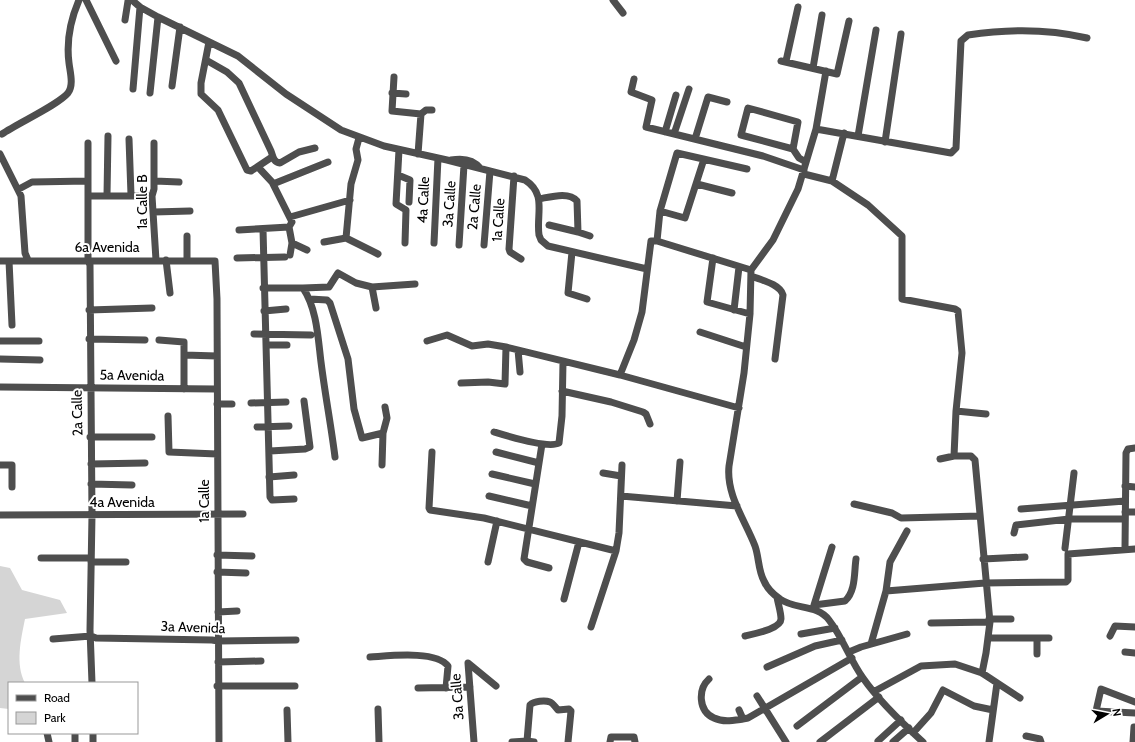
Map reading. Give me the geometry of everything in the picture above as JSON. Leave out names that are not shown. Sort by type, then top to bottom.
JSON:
[{"type":"street","points":[[1,135],[53,104],[68,92],[72,82],[67,40],[72,18],[79,0]]},
{"type":"street","points":[[86,0],[116,61]]},
{"type":"street","points":[[613,0],[624,14]]},
{"type":"street","points":[[132,2],[158,17],[238,56],[325,121],[359,138],[399,150],[449,160],[464,165],[514,176],[531,184],[539,199],[539,232],[541,240],[553,248],[647,269]]},
{"type":"street","points":[[125,20],[132,2]]},
{"type":"street","points":[[132,2],[132,89]]},
{"type":"street","points":[[798,7],[783,61],[838,74],[849,21]]},
{"type":"street","points":[[813,68],[822,14]]},
{"type":"street","points":[[150,93],[158,17]]},
{"type":"street","points":[[172,86],[180,27]]},
{"type":"street","points":[[858,136],[876,30]]},
{"type":"street","points":[[816,129],[949,153],[955,150],[961,41],[965,36],[1012,30],[1067,34],[1087,38]]},
{"type":"street","points":[[885,142],[901,34]]},
{"type":"street","points":[[208,42],[201,84],[201,94],[218,110],[245,168],[250,171],[272,157]]},
{"type":"street","points":[[206,60],[227,72],[242,88],[271,151],[272,157],[280,164],[298,152],[315,148]]},
{"type":"street","points":[[826,71],[816,129],[798,189],[773,240],[751,273],[750,314],[739,408],[728,472],[730,486],[737,506],[756,550],[763,580],[777,597],[787,603],[814,607],[846,600],[852,587],[856,559]]},
{"type":"street","points":[[394,77],[392,112],[421,114],[426,110],[432,110]]},
{"type":"street","points":[[634,79],[631,92],[652,100],[646,126],[763,156],[832,181],[868,205],[902,236],[902,299],[955,309],[958,311],[962,353],[956,411],[954,456]]},
{"type":"street","points":[[674,134],[689,89]]},
{"type":"street","points":[[392,93],[406,94]]},
{"type":"street","points":[[665,132],[676,95]]},
{"type":"street","points":[[695,139],[708,97],[727,102]]},
{"type":"street","points":[[793,149],[741,135],[748,108],[798,122],[793,149],[798,158],[806,162]]},
{"type":"street","points":[[418,154],[421,114]]},
{"type":"street","points":[[832,181],[844,133]]},
{"type":"street","points":[[107,195],[108,136]]},
{"type":"street","points":[[346,238],[353,176],[358,160],[356,149],[359,138]]},
{"type":"street","name":"1a Calle B","points":[[129,139],[131,195]]},
{"type":"street","name":"2a Calle","points":[[88,143],[88,261],[90,266],[89,339],[92,515],[92,682]]},
{"type":"street","name":"1a Calle B","points":[[154,143],[155,181],[152,196],[156,260]]},
{"type":"street","points":[[399,150],[397,205],[406,210],[405,243]]},
{"type":"street","points":[[657,241],[660,211],[677,153],[679,152],[747,169]]},
{"type":"street","points":[[0,154],[19,189],[22,202],[25,253],[28,260]]},
{"type":"street","name":"4a Calle","points":[[434,243],[438,158]]},
{"type":"street","points":[[660,211],[685,218],[704,159]]},
{"type":"street","points":[[449,160],[465,160],[476,163],[480,168]]},
{"type":"street","points":[[273,184],[328,162]]},
{"type":"street","name":"3a Calle","points":[[459,245],[464,165]]},
{"type":"street","points":[[239,230],[289,227],[293,224],[273,184],[258,167]]},
{"type":"street","name":"2a Calle","points":[[484,245],[490,170]]},
{"type":"street","points":[[398,175],[410,180],[409,202]]},
{"type":"street","name":"1a Calle","points":[[514,176],[508,248],[510,252],[521,259]]},
{"type":"street","points":[[19,189],[32,182],[88,181]]},
{"type":"street","points":[[155,181],[179,182]]},
{"type":"street","points":[[696,184],[732,193]]},
{"type":"street","points":[[88,196],[152,196]]},
{"type":"street","points":[[539,199],[560,196],[576,199],[578,232]]},
{"type":"street","points":[[290,217],[350,200]]},
{"type":"street","points":[[154,212],[190,210]]},
{"type":"street","points":[[549,225],[590,236]]},
{"type":"street","points":[[237,258],[287,256],[292,243],[289,227]]},
{"type":"street","points":[[263,229],[264,311],[271,500],[294,499]]},
{"type":"street","points":[[187,236],[187,260]]},
{"type":"street","points":[[324,242],[346,238],[378,254]]},
{"type":"street","points":[[620,375],[638,327],[645,296],[649,243],[651,241],[657,241],[739,267],[782,290],[783,295],[775,359]]},
{"type":"street","points":[[292,243],[307,250]]},
{"type":"street","points":[[572,252],[568,294],[587,299]]},
{"type":"street","points":[[713,258],[707,302],[750,314]]},
{"type":"street","points":[[166,260],[170,293]]},
{"type":"street","name":"1a Calle","points":[[214,260],[217,299],[217,686],[219,742]]},
{"type":"street","name":"6a Avenida","points":[[0,261],[214,260]]},
{"type":"street","points":[[9,261],[12,325]]},
{"type":"street","points":[[734,310],[739,267]]},
{"type":"street","points":[[264,288],[329,287],[338,273],[354,282],[372,287],[414,284]]},
{"type":"street","points":[[372,287],[376,308]]},
{"type":"street","points":[[303,288],[310,299],[319,336],[321,362],[335,457]]},
{"type":"street","points":[[310,299],[327,300],[330,303],[348,359],[354,409],[362,438],[383,433]]},
{"type":"street","points":[[89,310],[152,308]]},
{"type":"street","points":[[264,311],[286,309]]},
{"type":"street","points":[[700,332],[746,347]]},
{"type":"street","points":[[254,334],[310,335]]},
{"type":"street","points":[[427,341],[447,335],[472,346],[488,344],[506,347],[620,375],[739,408]]},
{"type":"street","points":[[89,339],[145,340]]},
{"type":"street","points":[[159,340],[183,341],[184,389]]},
{"type":"street","points":[[0,341],[39,342]]},
{"type":"street","points":[[266,346],[287,345]]},
{"type":"street","points":[[461,383],[488,382],[505,384],[506,347]]},
{"type":"street","points":[[518,350],[520,372]]},
{"type":"street","points":[[184,355],[216,356]]},
{"type":"street","points":[[0,359],[40,360]]},
{"type":"street","points":[[494,432],[542,444],[559,443],[562,416],[563,362]]},
{"type":"street","name":"5a Avenida","points":[[0,387],[216,389]]},
{"type":"street","points":[[562,391],[612,402],[642,412],[646,414],[650,424]]},
{"type":"street","points":[[270,451],[305,449],[310,447],[304,401]]},
{"type":"street","points":[[251,403],[286,402]]},
{"type":"street","points":[[217,404],[232,404]]},
{"type":"street","points":[[382,465],[383,433],[387,418],[385,407]]},
{"type":"street","points":[[956,411],[986,414]]},
{"type":"street","points":[[168,416],[169,452],[217,454]]},
{"type":"street","points":[[257,427],[290,426]]},
{"type":"street","points":[[90,437],[152,437]]},
{"type":"street","points":[[542,444],[524,560],[549,568]]},
{"type":"street","points":[[1125,549],[1124,501],[1127,451],[1129,448],[1135,448]]},
{"type":"street","points":[[432,452],[430,510],[528,528],[616,551]]},
{"type":"street","points":[[496,452],[539,463]]},
{"type":"street","points":[[940,459],[954,456],[971,456],[975,458],[989,621],[989,638],[982,673]]},
{"type":"street","points":[[677,501],[680,462]]},
{"type":"street","points":[[91,464],[144,463]]},
{"type":"street","points":[[0,465],[12,465],[12,486]]},
{"type":"street","points":[[591,627],[616,551],[619,534],[622,465]]},
{"type":"street","points":[[1065,548],[1074,473]]},
{"type":"street","points":[[492,474],[535,484]]},
{"type":"street","points":[[603,474],[621,476]]},
{"type":"street","points":[[269,477],[294,475]]},
{"type":"street","points":[[91,484],[132,485]]},
{"type":"street","points":[[1125,486],[1135,487]]},
{"type":"street","points":[[489,496],[532,506]]},
{"type":"street","points":[[621,496],[737,506]]},
{"type":"street","points":[[1021,509],[1124,501]]},
{"type":"street","points":[[854,504],[892,513],[901,518],[980,516]]},
{"type":"street","points":[[1014,533],[1016,525],[1125,515],[1135,512]]},
{"type":"street","name":"4a Avenida","points":[[0,515],[244,514]]},
{"type":"street","points":[[488,562],[496,521]]},
{"type":"street","points":[[871,644],[886,591],[890,562],[907,531]]},
{"type":"street","points":[[564,599],[579,542]]},
{"type":"street","points":[[814,607],[832,547]]},
{"type":"street","points":[[886,591],[985,583],[1066,582],[1068,580],[1068,554],[1135,549]]},
{"type":"street","points":[[217,555],[252,556]]},
{"type":"street","points":[[984,559],[1025,557]]},
{"type":"street","points":[[41,558],[126,562]]},
{"type":"street","points":[[217,572],[246,573]]},
{"type":"street","points":[[745,636],[774,628],[780,623],[781,619],[777,597]]},
{"type":"street","points":[[814,607],[824,614],[835,628],[862,677],[911,731],[923,742]]},
{"type":"street","points":[[218,612],[237,611]]},
{"type":"street","points":[[931,623],[1011,619]]},
{"type":"street","points":[[1110,636],[1115,626],[1135,627]]},
{"type":"street","points":[[801,634],[835,628]]},
{"type":"street","points":[[709,679],[704,684],[701,693],[702,704],[709,715],[726,721],[743,719],[765,708],[871,644],[907,634]]},
{"type":"street","name":"3a Avenida","points":[[53,639],[91,636],[96,638],[212,640],[218,642],[296,640]]},
{"type":"street","points":[[989,638],[1049,638]]},
{"type":"street","points":[[1037,638],[1037,654]]},
{"type":"street","points":[[767,666],[815,646],[842,640]]},
{"type":"street","points":[[1125,652],[1135,653]]},
{"type":"street","points":[[370,657],[410,655],[440,660],[448,666],[446,688]]},
{"type":"street","points":[[218,662],[261,661]]},
{"type":"street","name":"3a Calle","points":[[474,742],[469,663],[496,686]]},
{"type":"street","points":[[820,742],[877,694],[921,666],[955,664],[982,673],[1020,698]]},
{"type":"street","points":[[797,726],[862,677]]},
{"type":"street","points":[[989,742],[997,683]]},
{"type":"street","points":[[217,686],[295,686]]},
{"type":"street","points":[[418,688],[470,687]]},
{"type":"street","points":[[1135,702],[1101,689],[1096,711],[1135,713]]},
{"type":"street","points":[[893,742],[911,731],[931,713],[944,690],[974,706],[993,710]]},
{"type":"street","points":[[757,696],[786,742]]},
{"type":"street","points":[[512,742],[531,741],[529,711],[532,703],[550,702],[558,710],[569,709],[572,713],[568,742]]},
{"type":"street","points":[[378,709],[379,742]]},
{"type":"street","points":[[287,710],[288,742]]},
{"type":"street","points":[[739,710],[743,719]]},
{"type":"street","points":[[878,741],[901,720]]},
{"type":"street","points":[[1133,742],[1134,726]]},
{"type":"street","points":[[75,734],[75,742]]},
{"type":"street","points":[[1026,736],[1040,739],[1041,742]]},
{"type":"street","points":[[610,742],[611,737],[634,737],[635,742]]},
{"type":"green space","points":[[0,566],[10,568],[22,590],[60,600],[67,613],[25,619],[20,651],[20,668],[25,682],[8,682],[8,709],[0,708]]}]
